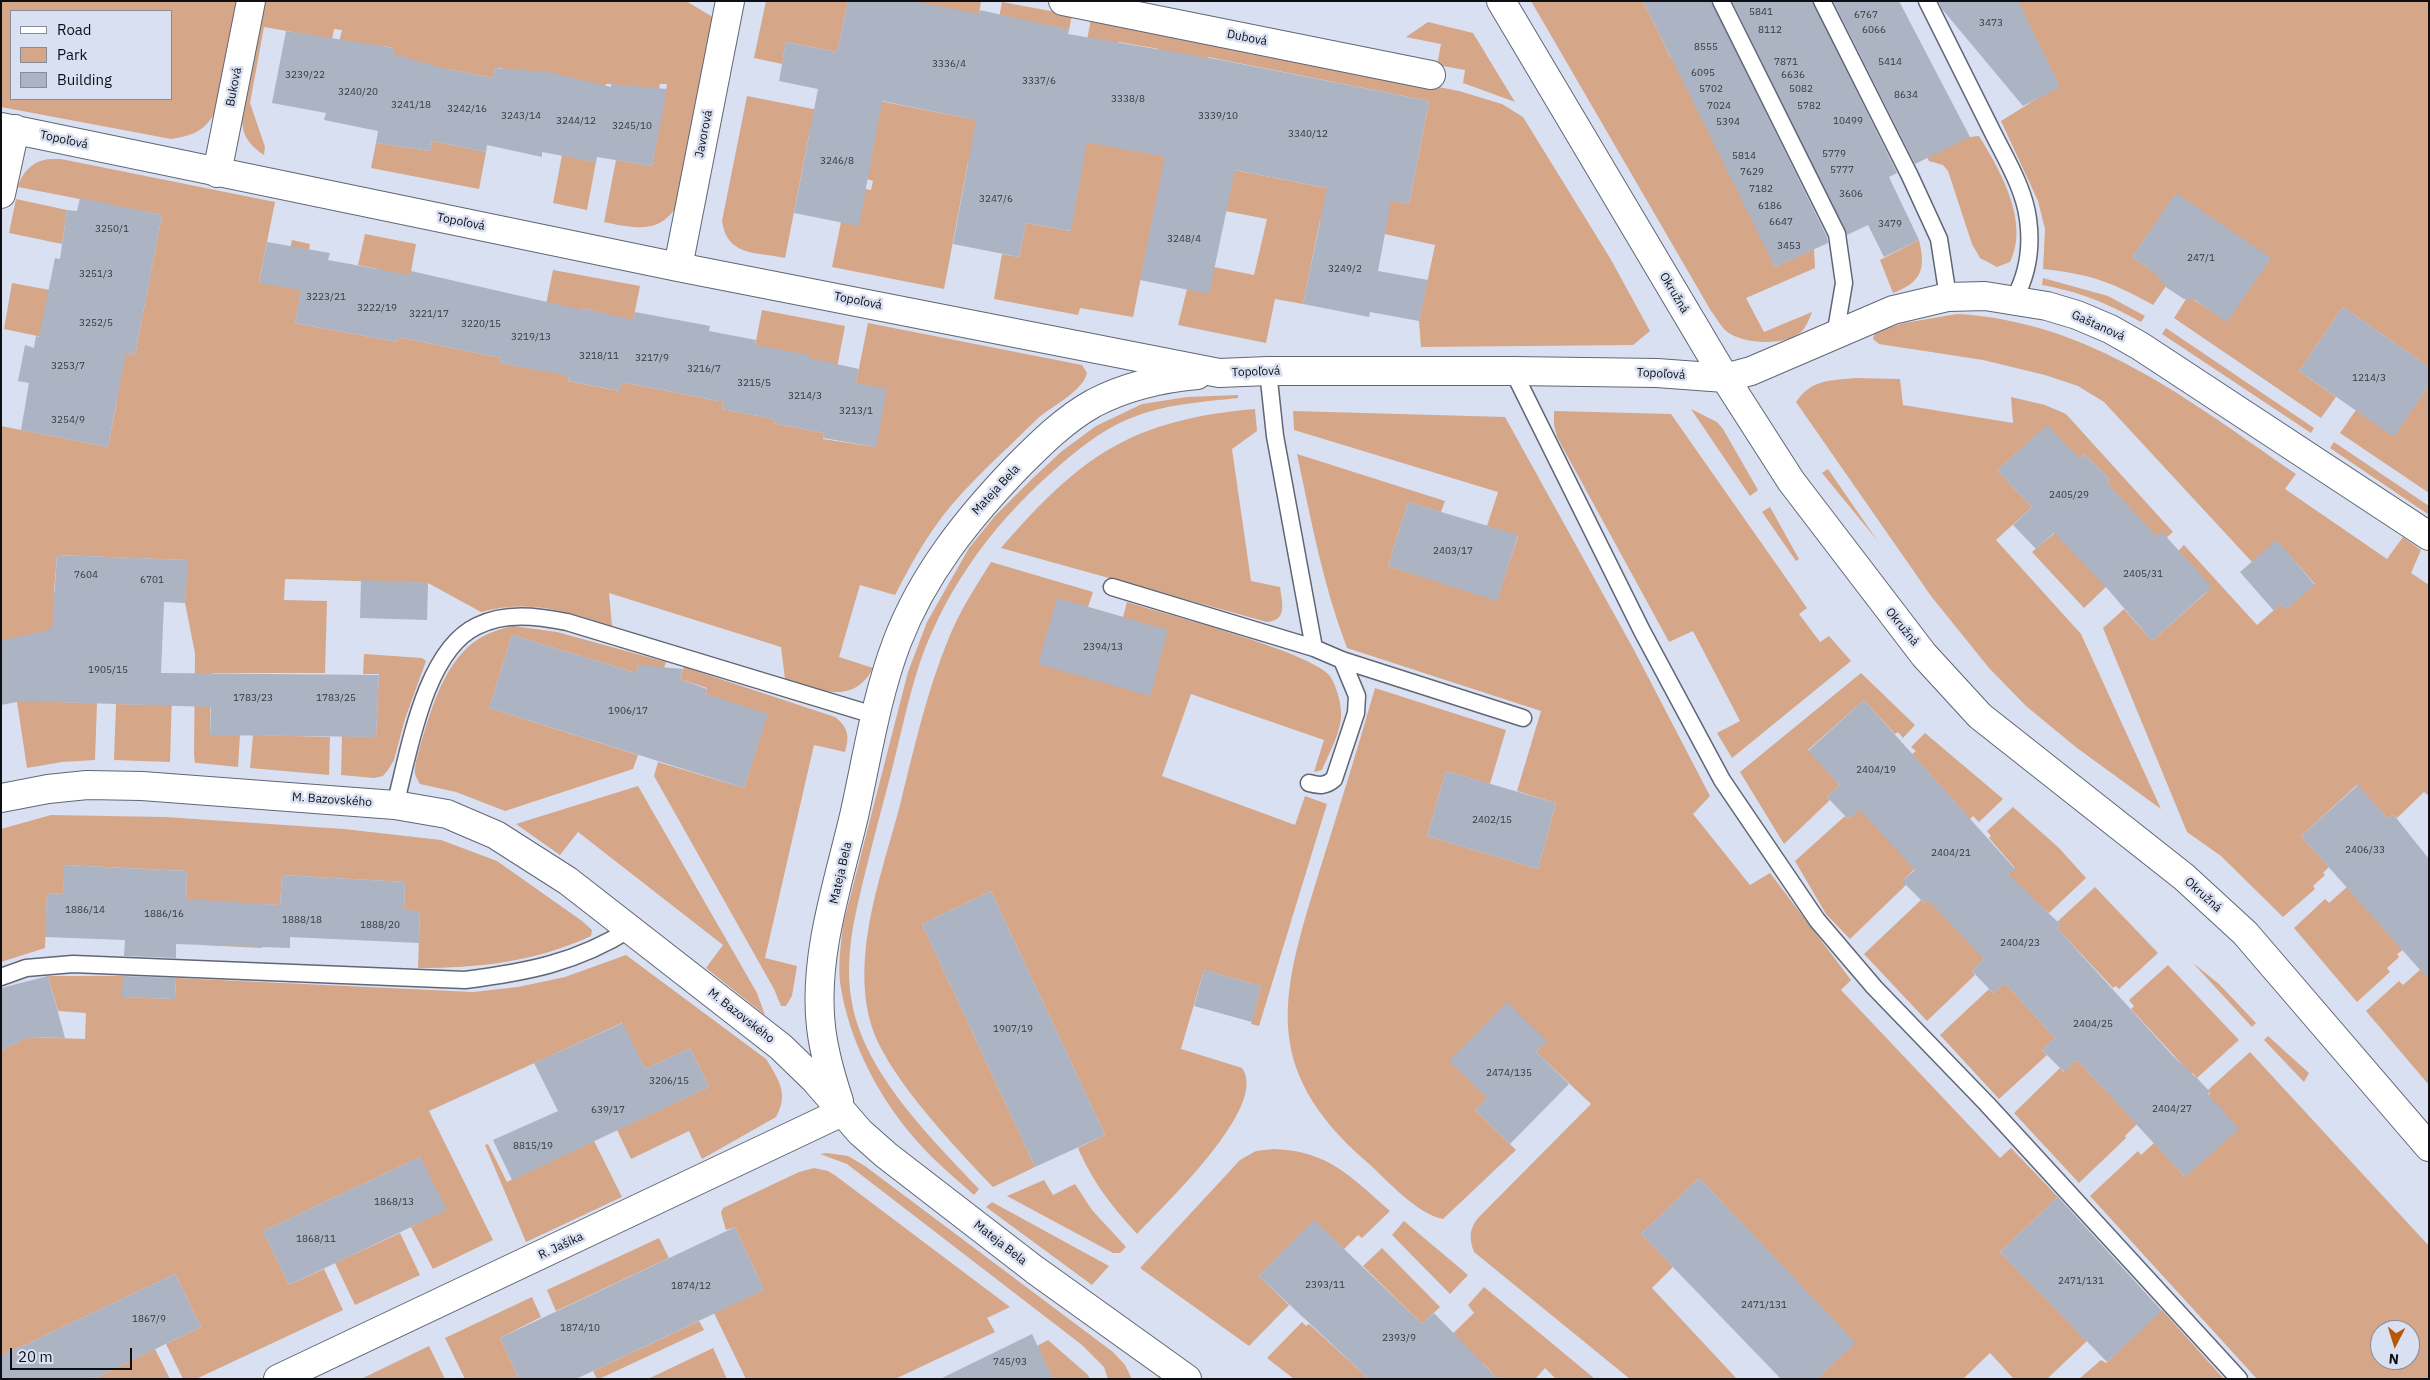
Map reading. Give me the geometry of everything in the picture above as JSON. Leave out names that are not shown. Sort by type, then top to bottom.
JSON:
[{"type":"street","name":"Buková","points":[[217,173],[251,1]]},
{"type":"street","name":"Javorová","points":[[678,267],[730,1]]},
{"type":"street","name":"Dubová","points":[[1064,1],[1431,75]]},
{"type":"street","name":"Okružná","points":[[1501,1],[1725,378],[1791,481],[1924,655],[1980,716],[2184,877],[2245,933],[2429,1147]]},
{"type":"street","name":"Topoľová","points":[[8,128],[217,173],[678,267],[1219,373],[1268,371],[1513,371],[1656,373],[1725,378]]},
{"type":"street","points":[[1,194],[8,128]]},
{"type":"street","name":"Gaštanová","points":[[1725,378],[1752,372],[1893,310],[1948,297],[1985,296],[2014,300],[2078,315],[2140,346],[2429,536]]},
{"type":"street","name":"Mateja Bela","points":[[1187,1379],[1035,1270],[886,1155],[860,1132],[842,1112],[826,1057],[820,1026],[821,967],[877,716],[897,644],[916,600],[961,530],[1027,458],[1063,424],[1101,400],[1157,382],[1219,373]]},
{"type":"street","name":"M. Bazovského","points":[[1,798],[87,784],[142,786],[395,805],[447,814],[496,835],[568,880],[790,1054],[842,1112]]},
{"type":"street","name":"R. Jašíka","points":[[279,1379],[842,1112]]},
{"type":"lane","points":[[1721,1],[1837,234],[1844,283],[1835,336]]},
{"type":"lane","points":[[1822,1],[1910,176],[1939,239],[1948,297]]},
{"type":"lane","points":[[1927,1],[2007,160],[2026,210],[2030,244],[2028,264],[2023,282],[2014,300]]},
{"type":"lane","points":[[1268,371],[1275,436],[1314,648]]},
{"type":"lane","points":[[1513,371],[1642,631],[1720,777],[1817,920],[1874,987],[1987,1104],[2240,1379]]},
{"type":"lane","points":[[1112,587],[1314,648],[1342,660],[1524,718]]},
{"type":"lane","points":[[395,805],[422,707],[447,650],[463,634],[477,625],[497,619],[527,616],[567,622],[877,716]]},
{"type":"lane","points":[[1309,783],[1318,786],[1328,784],[1334,779],[1356,713],[1357,696],[1342,660]]},
{"type":"lane","points":[[1,977],[26,968],[73,964],[465,980],[513,974],[549,966],[595,950],[630,929]]},
{"type":"green space","points":[[1,1],[238,1],[220,102],[216,111],[207,124],[196,132],[171,139],[1,107]]},
{"type":"green space","points":[[262,1],[686,1],[716,19],[681,199],[674,211],[666,219],[648,227],[604,222],[616,160],[652,166],[667,84],[660,84],[658,95],[611,84],[606,84],[604,90],[501,77],[503,68],[495,68],[493,78],[446,69],[390,71],[394,48],[383,46],[382,56],[338,47],[342,30],[334,29],[332,39],[264,27],[250,103],[265,147],[264,155],[248,140],[243,128],[242,114],[242,105]]},
{"type":"green space","points":[[766,1],[848,1],[837,52],[786,42],[782,64],[754,58]]},
{"type":"green space","points":[[903,1],[981,1],[979,14],[999,18],[1002,2],[1072,15],[1069,30],[1030,22],[886,10]]},
{"type":"green space","points":[[1531,1],[1643,1],[1671,58],[1680,54],[1775,267],[1814,249],[1815,268],[1746,298],[1764,332],[1812,312],[1803,330],[1787,339],[1764,342],[1742,339],[1732,335],[1723,328],[1711,311]]},
{"type":"green space","points":[[2017,1],[2429,1],[2429,367],[2343,307],[2299,371],[2336,397],[2321,418],[2174,318],[2188,296],[2227,321],[2270,259],[2176,194],[2132,257],[2169,282],[2153,305],[2125,290],[2100,280],[2043,269],[2045,229],[2038,201],[2001,121],[2059,85]]},
{"type":"green space","points":[[1091,19],[1459,91],[1502,104],[1523,117],[1610,258],[1650,331],[1633,345],[1421,347],[1419,321],[1435,245],[1320,220],[1303,304],[1275,299],[1266,343],[1178,325],[1187,289],[1214,267],[1254,275],[1267,219],[1157,198],[1133,317],[1080,308],[1078,315],[994,299],[1002,254],[1019,257],[1026,223],[1070,231],[1079,185],[968,162],[944,289],[832,267],[841,222],[866,189],[871,190],[873,181],[867,179],[874,142],[810,130],[785,258],[753,253],[736,247],[730,241],[722,221],[747,96],[864,119],[869,99],[1409,204],[1429,101],[1208,57],[1196,122],[1147,111],[1159,49],[1119,42],[1082,66]]},
{"type":"green space","points":[[1428,22],[1473,33],[1515,102],[1463,83],[1465,70],[1437,65],[1441,44],[1406,37]]},
{"type":"green space","points":[[1911,124],[1970,137],[1979,136],[1996,164],[2015,214],[2017,230],[2010,262],[1997,267],[1980,258],[1972,244],[1948,171],[1943,165],[1929,161]]},
{"type":"green space","points":[[432,141],[486,152],[479,189],[371,168],[376,143],[430,151]]},
{"type":"green space","points":[[562,155],[596,162],[587,210],[553,203]]},
{"type":"green space","points":[[49,159],[61,159],[275,202],[259,282],[282,286],[292,240],[310,244],[295,323],[397,342],[398,337],[501,358],[500,363],[551,372],[544,314],[553,270],[640,286],[631,331],[603,325],[606,314],[582,308],[568,381],[619,391],[621,382],[724,402],[722,409],[773,419],[773,423],[824,433],[823,439],[876,447],[856,383],[868,323],[1082,365],[1087,373],[1079,387],[1035,421],[952,504],[922,546],[895,595],[860,585],[839,657],[873,668],[865,680],[855,688],[834,692],[785,679],[781,647],[609,593],[612,626],[547,608],[499,608],[481,612],[428,583],[285,579],[284,600],[327,601],[325,673],[211,673],[210,734],[240,735],[238,767],[195,763],[195,653],[185,603],[187,560],[57,555],[54,592],[73,593],[55,702],[97,703],[95,760],[62,762],[27,768],[17,702],[1,641],[1,426],[108,447],[117,401],[118,351],[135,355],[162,215],[18,187],[22,177],[29,168],[38,162]]},
{"type":"green space","points":[[16,199],[67,210],[62,244],[9,233]]},
{"type":"green space","points":[[365,234],[416,244],[409,283],[377,277],[378,269],[358,265]]},
{"type":"green space","points":[[1919,240],[1922,259],[1919,273],[1910,284],[1893,293],[1880,260]]},
{"type":"green space","points":[[2043,278],[2108,296],[2145,316],[2141,322],[2093,299],[2042,285]]},
{"type":"green space","points":[[12,283],[66,293],[47,338],[4,329]]},
{"type":"green space","points":[[762,310],[845,326],[836,373],[807,367],[809,355],[753,356]]},
{"type":"green space","points":[[1957,314],[2005,320],[2051,332],[2095,349],[2137,370],[2178,394],[2296,474],[2285,489],[2387,559],[2403,537],[2421,550],[2411,573],[2429,585],[2429,796],[2424,792],[2397,818],[2393,814],[2388,819],[2357,785],[2301,836],[2329,867],[2323,873],[2325,875],[2313,886],[2315,889],[2283,917],[2221,856],[2187,832],[2103,628],[2124,609],[2152,641],[2207,592],[2178,551],[2184,545],[2257,625],[2281,604],[2286,609],[2315,584],[2277,541],[2252,562],[2104,402],[2078,386],[2045,375],[1983,360],[1879,344],[1873,339],[1875,332],[1904,323]]},
{"type":"green space","points":[[2166,328],[2314,428],[2311,433],[2162,334]]},
{"type":"green space","points":[[1855,378],[1900,379],[1903,405],[2013,423],[2011,397],[2045,405],[2066,414],[2173,532],[2166,538],[2161,532],[2155,537],[2107,483],[2110,480],[2084,454],[2079,458],[2042,430],[1997,470],[2032,507],[1996,540],[2081,634],[2161,809],[2077,748],[2026,706],[1989,668],[1931,596],[1796,402],[1808,389],[1822,382]]},
{"type":"green space","points":[[2429,385],[2429,493],[2340,433],[2356,410],[2394,436]]},
{"type":"green space","points":[[1238,395],[1238,398],[1170,407],[1131,418],[1098,435],[1060,465],[1008,516],[970,565],[953,591],[939,618],[926,646],[916,675],[853,927],[849,965],[850,994],[859,1029],[871,1055],[886,1080],[922,1127],[979,1189],[974,1195],[923,1147],[902,1123],[877,1086],[850,1025],[840,982],[843,925],[908,672],[927,622],[969,548],[995,516],[1062,451],[1096,426],[1142,404],[1187,397]]},
{"type":"green space","points":[[1255,409],[1257,431],[1232,449],[1251,581],[1280,587],[1282,610],[1281,614],[1274,621],[1267,622],[1001,548],[1057,489],[1084,466],[1111,448],[1174,422],[1211,414]]},
{"type":"green space","points":[[1691,409],[1717,422],[1723,429],[1758,490],[1750,496]]},
{"type":"green space","points":[[1293,411],[1505,417],[1634,650],[1710,796],[1693,814],[1750,885],[1770,873],[1851,980],[1841,990],[2000,1158],[2011,1148],[2058,1197],[2000,1252],[2087,1341],[2047,1379],[2014,1379],[1990,1353],[1963,1379],[1816,1379],[1855,1343],[1699,1178],[1641,1234],[1673,1267],[1652,1288],[1737,1379],[1630,1379],[1474,1252],[1471,1243],[1471,1230],[1478,1218],[1591,1104],[1536,1052],[1547,1041],[1475,1110],[1516,1150],[1443,1219],[1423,1211],[1403,1196],[1333,1128],[1308,1094],[1294,1060],[1288,1026],[1289,991],[1307,913],[1375,688],[1506,730],[1490,784],[1446,771],[1427,836],[1538,869],[1556,803],[1517,791],[1541,711],[1347,648],[1324,576],[1297,454],[1445,501],[1441,512],[1408,502],[1388,566],[1497,600],[1518,536],[1487,526],[1498,492],[1294,430]]},
{"type":"green space","points":[[1554,411],[1671,414],[1807,608],[1799,614],[1820,642],[1829,636],[1851,661],[1732,758],[1717,733],[1740,721],[1693,631],[1669,642],[1557,437],[1554,425]]},
{"type":"green space","points":[[2334,442],[2429,506],[2429,515],[2330,448]]},
{"type":"green space","points":[[1828,469],[1877,540],[1822,473]]},
{"type":"green space","points":[[1770,507],[1799,559],[1796,561],[1762,512]]},
{"type":"green space","points":[[2055,533],[2107,586],[2084,608],[2032,552]]},
{"type":"green space","points":[[991,562],[1093,592],[1088,607],[1168,630],[1123,617],[1127,602],[1236,634],[1296,656],[1318,666],[1330,676],[1339,699],[1341,720],[1337,734],[1322,770],[1314,772],[1324,740],[1191,694],[1162,776],[1295,825],[1305,796],[1327,804],[1259,1026],[1251,1024],[1261,986],[1204,970],[1181,1049],[1242,1068],[1247,1085],[1241,1106],[1228,1130],[1210,1155],[1137,1234],[1104,1194],[1078,1148],[1105,1135],[991,891],[922,924],[1035,1167],[993,1187],[942,1132],[906,1088],[879,1044],[871,1024],[866,997],[865,970],[871,914],[878,886],[934,677],[954,625]]},
{"type":"green space","points":[[513,626],[557,632],[666,662],[662,674],[638,665],[636,673],[512,635],[489,708],[638,755],[633,769],[505,811],[456,792],[420,784],[415,774],[417,758],[433,704],[451,667],[468,647],[478,639],[495,631]]},
{"type":"green space","points":[[364,654],[422,658],[426,661],[405,719],[394,760],[383,776],[374,778],[341,775],[342,736],[376,737],[379,674],[363,674]]},
{"type":"green space","points":[[684,667],[835,717],[843,724],[847,732],[845,752],[814,745],[765,958],[797,966],[792,996],[786,1006],[781,1006],[774,989],[654,776],[658,762],[744,788],[767,715],[705,694],[707,688],[680,679]]},
{"type":"green space","points":[[1861,673],[1915,725],[1903,738],[1898,732],[1895,734],[1864,700],[1808,750],[1840,785],[1827,797],[1830,800],[1784,844],[1740,772]]},
{"type":"green space","points":[[172,694],[170,762],[114,760],[116,704],[159,705]]},
{"type":"green space","points":[[1925,733],[2003,799],[1979,822],[1973,816],[1970,819],[1912,754],[1916,751],[1911,747]]},
{"type":"green space","points":[[253,735],[330,737],[329,775],[250,768]]},
{"type":"green space","points":[[638,786],[757,993],[765,1015],[706,968],[723,945],[578,832],[560,855],[516,824]]},
{"type":"green space","points":[[2013,807],[2059,848],[2086,878],[2049,913],[2042,907],[2039,909],[2008,874],[2015,868],[1989,838],[1991,836],[1987,831]]},
{"type":"green space","points":[[1861,809],[1915,869],[1903,880],[1906,885],[1850,939],[1826,914],[1795,861],[1845,816],[1848,819]]},
{"type":"green space","points":[[51,815],[165,817],[344,829],[441,840],[497,861],[582,921],[592,930],[591,936],[570,945],[528,958],[463,967],[418,968],[420,912],[404,910],[405,882],[282,875],[280,905],[263,904],[262,948],[201,945],[186,900],[187,871],[65,865],[63,894],[47,893],[45,948],[1,962],[1,829]]},
{"type":"green space","points":[[2095,887],[2158,953],[2119,989],[2116,986],[2113,988],[2057,928],[2060,926],[2057,922]]},
{"type":"green space","points":[[2347,887],[2403,950],[2397,954],[2399,957],[2387,968],[2390,972],[2357,1002],[2294,928],[2325,899],[2329,903]]},
{"type":"green space","points":[[1936,892],[1984,959],[1972,971],[1975,975],[1927,1021],[1864,954],[1921,900],[1924,903]]},
{"type":"green space","points":[[626,955],[766,1059],[781,1087],[782,1101],[776,1117],[702,1159],[689,1131],[631,1159],[617,1130],[709,1087],[690,1048],[645,1069],[622,1023],[429,1111],[493,1240],[433,1269],[411,1227],[445,1210],[420,1157],[263,1231],[289,1285],[324,1269],[343,1310],[196,1379],[183,1379],[166,1344],[201,1327],[175,1274],[1,1356],[1,1050],[29,1037],[85,1039],[86,1013],[58,1011],[48,976],[123,976],[123,997],[175,999],[176,978],[473,992],[518,987],[565,977]]},
{"type":"green space","points":[[2193,963],[2219,984],[2256,1023],[2252,1027]]},
{"type":"green space","points":[[2168,965],[2239,1040],[2197,1078],[2193,1073],[2191,1074],[2131,1009],[2134,1006],[2129,1000]]},
{"type":"green space","points":[[2421,969],[2429,978],[2429,1085],[2366,1011],[2399,981],[2403,985]]},
{"type":"green space","points":[[2005,983],[2055,1038],[2042,1050],[2047,1055],[1999,1099],[1940,1035],[1989,989],[1993,993]]},
{"type":"green space","points":[[2268,1036],[2309,1073],[2304,1082],[2264,1040]]},
{"type":"green space","points":[[2250,1052],[2429,1246],[2429,1379],[2257,1379],[2090,1196],[2138,1151],[2141,1155],[2154,1143],[2185,1177],[2210,1092],[2208,1090]]},
{"type":"green space","points":[[2077,1060],[2137,1124],[2125,1136],[2126,1138],[2079,1183],[2014,1113],[2060,1068],[2063,1072]]},
{"type":"green space","points":[[594,1141],[622,1197],[526,1242],[485,1145],[488,1144],[507,1182]]},
{"type":"green space","points":[[1274,1149],[1310,1155],[1325,1161],[1351,1177],[1390,1211],[1362,1238],[1358,1235],[1344,1249],[1314,1221],[1259,1276],[1289,1305],[1249,1346],[1140,1268],[1240,1160],[1256,1151]]},
{"type":"green space","points":[[820,1154],[848,1156],[865,1166],[1113,1352],[1125,1365],[1132,1379],[1108,1379],[1104,1367],[1082,1345],[847,1164]]},
{"type":"green space","points":[[814,1168],[828,1171],[836,1176],[1010,1307],[987,1318],[995,1332],[895,1379],[746,1379],[714,1313],[764,1290],[735,1227],[726,1230],[721,1213],[723,1208],[799,1172]]},
{"type":"green space","points":[[1044,1180],[1053,1195],[1075,1184],[1092,1210],[1126,1247],[1120,1253],[1113,1253],[1007,1196]]},
{"type":"green space","points":[[992,1202],[1109,1266],[1092,1285],[986,1207]]},
{"type":"green space","points":[[1404,1221],[1468,1275],[1450,1294],[1392,1235]]},
{"type":"green space","points":[[400,1233],[420,1275],[355,1305],[335,1263]]},
{"type":"green space","points":[[659,1238],[669,1258],[556,1311],[547,1290]]},
{"type":"green space","points":[[1382,1248],[1440,1307],[1422,1324],[1363,1266]]},
{"type":"green space","points":[[1484,1287],[1595,1379],[1556,1379],[1545,1368],[1535,1379],[1498,1379],[1483,1363],[1474,1372],[1442,1344],[1474,1313],[1468,1305]]},
{"type":"green space","points":[[532,1297],[541,1317],[500,1338],[519,1379],[465,1379],[445,1338]]},
{"type":"green space","points":[[2162,1310],[2224,1379],[2079,1379],[2101,1360],[2106,1363]]},
{"type":"green space","points":[[699,1321],[704,1330],[597,1379],[593,1371]]},
{"type":"green space","points":[[1302,1322],[1306,1326],[1309,1324],[1369,1379],[1294,1379],[1267,1358]]},
{"type":"green space","points":[[1048,1340],[1088,1375],[1090,1379],[1053,1379],[1037,1346]]},
{"type":"green space","points":[[429,1346],[445,1379],[361,1379]]},
{"type":"green space","points":[[713,1348],[727,1379],[648,1379]]},
{"type":"green space","points":[[155,1349],[170,1379],[93,1379]]},
{"type":"building","points":[[848,1],[912,1],[979,14],[980,10],[1069,30],[1068,34],[1221,60],[1429,101],[1409,204],[1391,201],[1378,271],[1428,280],[1419,321],[1370,312],[1369,317],[1303,304],[1327,188],[1235,170],[1209,294],[1140,280],[1165,157],[1087,142],[1071,231],[1026,223],[1019,257],[953,244],[976,120],[882,101],[859,226],[794,213],[818,89],[779,81],[786,42],[837,52]]},
{"type":"building","points":[[1643,1],[1711,1],[1827,237],[1828,243],[1775,267]]},
{"type":"building","points":[[1732,1],[1812,1],[1897,173],[1889,177],[1919,240],[1884,257],[1868,225],[1847,235]]},
{"type":"building","points":[[1833,1],[1899,1],[1970,137],[1915,164]]},
{"type":"building","points":[[1938,1],[2018,1],[2060,87],[2023,106],[1942,9]]},
{"type":"building","points":[[286,31],[394,48],[393,54],[446,69],[493,78],[495,68],[548,72],[611,87],[611,84],[667,89],[652,166],[597,157],[596,162],[542,152],[542,157],[487,145],[486,152],[432,141],[430,151],[376,143],[378,131],[324,120],[326,113],[272,103]]},
{"type":"building","points":[[2176,193],[2271,258],[2227,322],[2195,300],[2184,299],[2167,288],[2154,272],[2132,257]]},
{"type":"building","points":[[80,198],[162,215],[135,355],[126,353],[108,447],[21,430],[29,383],[18,381],[25,345],[34,348],[36,336],[39,337],[55,258],[60,259],[67,210],[77,211]]},
{"type":"building","points":[[267,242],[330,253],[328,260],[410,275],[411,271],[633,320],[635,312],[710,326],[709,331],[756,340],[755,345],[810,355],[809,358],[859,369],[856,383],[887,389],[876,447],[823,438],[824,433],[773,423],[773,419],[722,409],[724,402],[621,382],[620,391],[568,381],[569,376],[500,363],[501,358],[398,337],[397,342],[295,323],[301,290],[259,283]]},
{"type":"building","points":[[2343,307],[2429,367],[2429,385],[2394,437],[2299,371]]},
{"type":"building","points":[[2047,425],[2079,458],[2084,454],[2110,480],[2107,483],[2156,536],[2161,531],[2212,587],[2152,641],[2106,587],[2054,533],[2036,549],[2013,525],[2032,507],[1997,470]]},
{"type":"building","points":[[1408,502],[1518,535],[1497,601],[1388,566]]},
{"type":"building","points":[[2277,540],[2315,585],[2286,609],[2281,604],[2274,611],[2240,572]]},
{"type":"building","points":[[57,555],[188,560],[185,603],[164,602],[161,673],[379,675],[376,737],[210,735],[211,707],[22,701],[1,705],[1,641],[52,629]]},
{"type":"building","points":[[361,580],[428,583],[427,620],[360,618]]},
{"type":"building","points":[[1057,598],[1168,630],[1150,696],[1038,664]]},
{"type":"building","points":[[512,635],[636,673],[638,665],[683,669],[680,679],[707,689],[705,694],[768,714],[744,788],[489,708]]},
{"type":"building","points":[[1864,700],[2015,869],[2008,874],[2061,925],[2057,928],[2174,1057],[2210,1092],[2208,1094],[2239,1129],[2185,1177],[2077,1060],[2064,1072],[2042,1050],[2055,1038],[2005,983],[1993,993],[1972,971],[1984,959],[1928,900],[1924,903],[1902,881],[1915,870],[1860,810],[1848,819],[1827,797],[1840,785],[1808,751]]},
{"type":"building","points":[[1446,771],[1556,803],[1538,869],[1427,836]]},
{"type":"building","points":[[2358,785],[2388,819],[2393,814],[2429,859],[2429,980],[2301,836]]},
{"type":"building","points":[[64,865],[187,871],[186,899],[280,905],[282,875],[405,882],[404,910],[420,911],[419,943],[290,937],[290,948],[176,944],[176,958],[124,956],[125,940],[45,937],[47,893],[63,894]]},
{"type":"building","points":[[991,891],[1105,1135],[1035,1167],[922,924]]},
{"type":"building","points":[[1204,970],[1261,986],[1252,1022],[1194,1006]]},
{"type":"building","points":[[48,976],[65,1038],[29,1037],[1,1050],[1,988]]},
{"type":"building","points":[[123,976],[176,978],[175,999],[122,997]]},
{"type":"building","points":[[1507,1002],[1547,1041],[1536,1052],[1569,1084],[1510,1144],[1475,1110],[1487,1098],[1449,1061]]},
{"type":"building","points":[[623,1023],[645,1069],[690,1048],[709,1087],[512,1180],[493,1140],[558,1111],[534,1063]]},
{"type":"building","points":[[420,1157],[447,1210],[289,1285],[263,1231]]},
{"type":"building","points":[[1699,1178],[1856,1343],[1816,1379],[1781,1379],[1641,1234]]},
{"type":"building","points":[[2058,1197],[2162,1311],[2107,1362],[2000,1252]]},
{"type":"building","points":[[1314,1220],[1422,1324],[1434,1313],[1498,1379],[1369,1379],[1259,1276]]},
{"type":"building","points":[[735,1227],[764,1290],[576,1379],[519,1379],[500,1338]]},
{"type":"building","points":[[175,1274],[201,1327],[93,1379],[1,1379],[1,1356]]},
{"type":"building","points":[[1032,1334],[1053,1379],[940,1379]]}]
